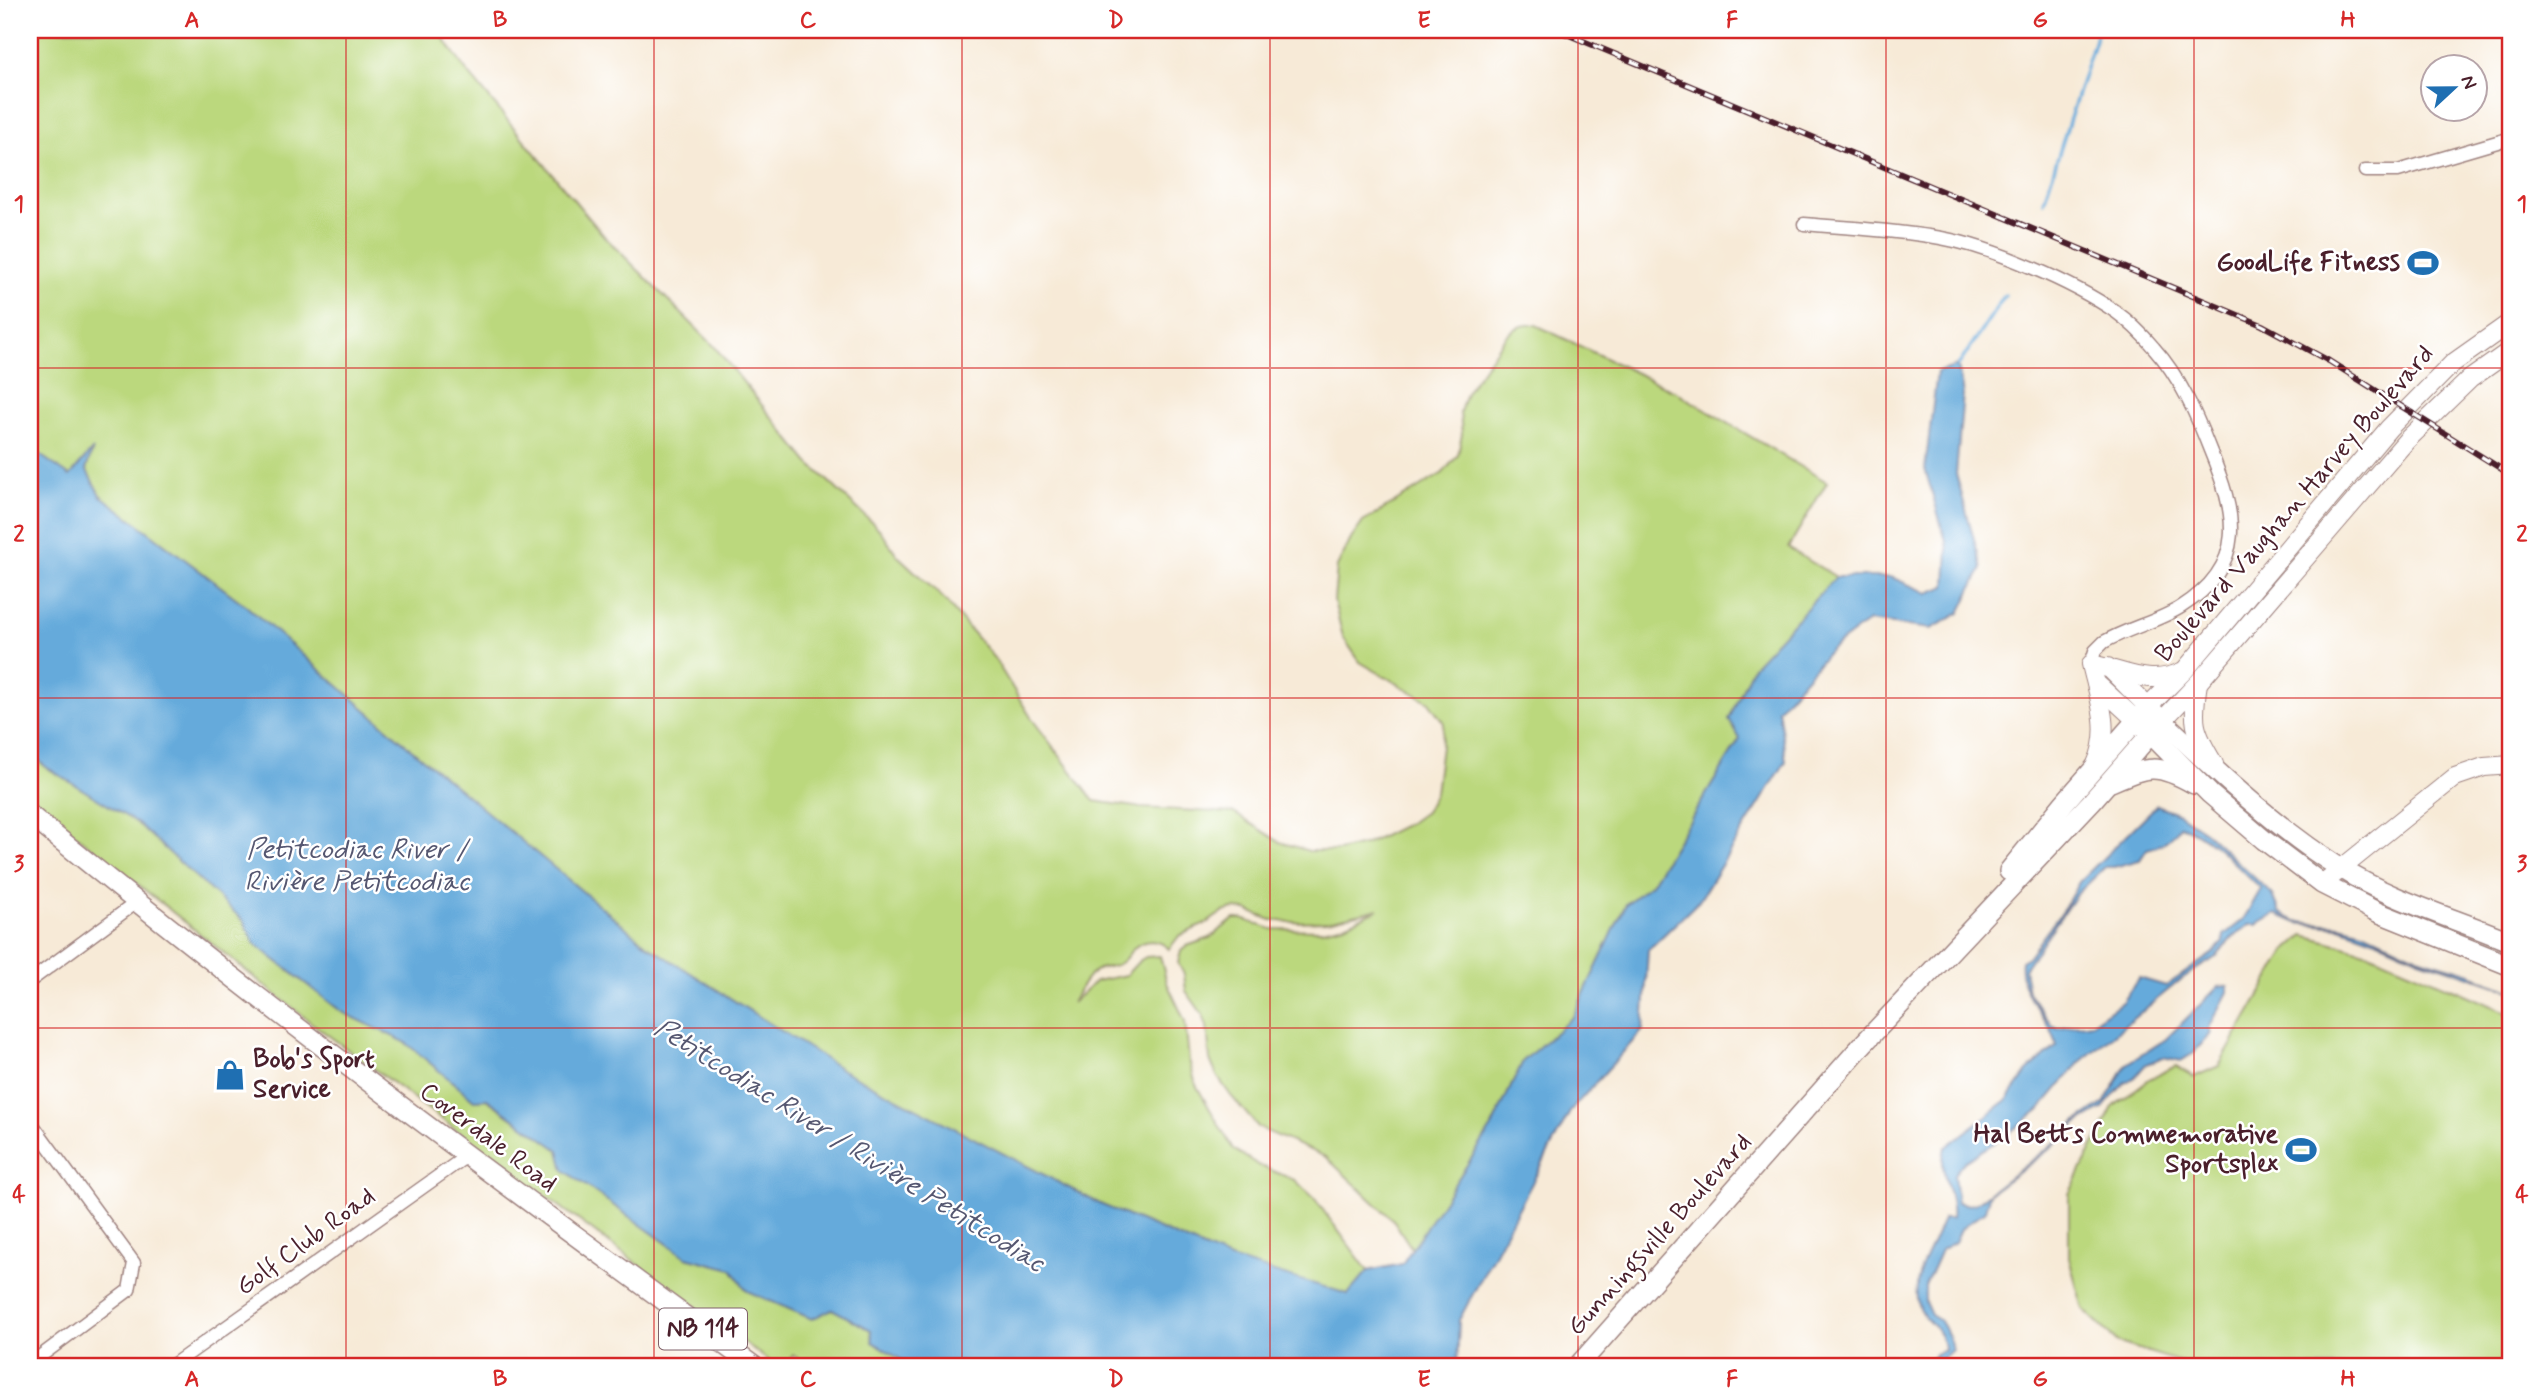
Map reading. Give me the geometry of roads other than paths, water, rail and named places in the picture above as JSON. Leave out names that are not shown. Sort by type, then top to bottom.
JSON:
[{"type":"main road","name":"Boulevard Vaughan Harvey Boulevard","points":[[2191,677],[2389,428],[2454,363],[2511,323]]},
{"type":"main road","name":"Boulevard Vaughan Harvey Boulevard","points":[[1782,1137],[2154,716],[2407,440],[2470,379],[2511,350]]},
{"type":"main road","points":[[2100,666],[2145,679],[2191,677],[2193,717],[2198,739],[2218,770]]},
{"type":"main road","points":[[2100,666],[2096,683],[2102,705],[2104,734],[2100,777],[2152,768],[2179,776],[2210,794],[2322,884],[2376,912],[2511,966]]},
{"type":"main road","points":[[2100,666],[2277,822],[2341,869],[2389,892],[2511,942]]},
{"type":"main road","points":[[2096,683],[2154,716],[2210,794]]},
{"type":"main road","points":[[2322,884],[2455,777],[2484,767],[2511,765]]},
{"type":"main road","name":"Coverdale Road","points":[[30,815],[313,1041],[755,1367]]},
{"type":"main road","name":"Gunningsville Boulevard","points":[[1577,1367],[1782,1137]]},
{"type":"street","points":[[2365,171],[2398,171],[2511,138]]},
{"type":"street","points":[[1804,224],[1941,238],[1996,254],[2074,288],[2118,313],[2156,350],[2176,378],[2205,436],[2230,503],[2232,535],[2221,566],[2198,594],[2180,607],[2104,642],[2095,651],[2100,666]]},
{"type":"street","points":[[30,981],[137,902]]},
{"type":"street","points":[[30,1121],[134,1263],[130,1290],[31,1360]]},
{"type":"street","name":"Golf Club Road","points":[[170,1367],[468,1155]]},
{"type":"water","name":"Petitcodiac River / Rivière Petitcodiac","points":[[1958,366],[1963,394],[1956,474],[1982,568],[1960,613],[1931,629],[1869,621],[1830,650],[1778,709],[1786,761],[1699,901],[1648,950],[1643,1030],[1571,1110],[1459,1320],[1457,1367],[913,1367],[873,1342],[871,1330],[832,1309],[812,1319],[747,1291],[732,1269],[686,1257],[564,1170],[559,1150],[487,1099],[474,1100],[405,1042],[342,1012],[254,943],[244,921],[137,823],[46,767],[30,753],[30,448],[70,476],[93,449],[86,469],[100,495],[245,605],[417,754],[647,945],[844,1071],[1102,1205],[1227,1258],[1348,1294],[1368,1271],[1402,1264],[1492,1127],[1523,1061],[1573,1017],[1626,904],[1651,884],[1740,739],[1729,719],[1753,666],[1836,577],[1891,577],[1928,593],[1946,586],[1948,548],[1925,469],[1937,372]]},
{"type":"water","points":[[2157,805],[2179,814],[2203,830],[2273,895],[2280,912],[2296,922],[2340,925],[2363,931],[2418,957],[2471,973],[2482,980],[2511,990],[2420,959],[2340,927],[2297,923],[2276,914],[2257,925],[2249,925],[2231,939],[2216,957],[2183,978],[2080,1062],[2040,1109],[2005,1136],[1964,1162],[1954,1174],[1957,1202],[1969,1205],[1976,1203],[2057,1141],[2077,1121],[2104,1103],[2127,1064],[2166,1039],[2218,987],[2228,986],[2228,992],[2209,1028],[2211,1034],[2192,1054],[2181,1061],[2163,1057],[2146,1064],[2134,1078],[2124,1083],[2103,1108],[2079,1122],[2047,1151],[1990,1193],[1985,1211],[1961,1229],[1955,1242],[1941,1250],[1925,1286],[1925,1302],[1931,1315],[1939,1320],[1949,1336],[1952,1350],[1933,1367],[1928,1367],[1935,1354],[1944,1350],[1943,1342],[1918,1305],[1917,1287],[1927,1253],[1941,1223],[1944,1218],[1952,1218],[1943,1166],[1945,1148],[2007,1100],[2028,1071],[2057,1046],[2024,985],[2021,961],[2028,957],[2065,907],[2079,882]],"holes":[[[2180,826],[2224,853],[2261,889],[2243,920],[2224,935],[2223,942],[2213,953],[2166,986],[2139,978],[2122,1002],[2092,1023],[2057,1028],[2052,1025],[2028,992],[2024,969],[2076,895],[2105,867],[2140,860],[2147,849],[2166,841]]]},
{"type":"waterway","points":[[2044,201],[2098,30]]},
{"type":"waterway","points":[[2245,30],[2278,39],[2289,30]]},
{"type":"waterway","points":[[1958,366],[2005,295]]},
{"type":"railway","points":[[1557,30],[2262,325],[2329,361],[2511,475]]},
{"type":"place","name":"GoodLife Fitness","points":[[2423,263]]},
{"type":"place","name":"Bob's Sport Service","points":[[230,1075]]},
{"type":"place","name":"Hal Betts Commemorative Sportsplex","points":[[2301,1150]]}]
